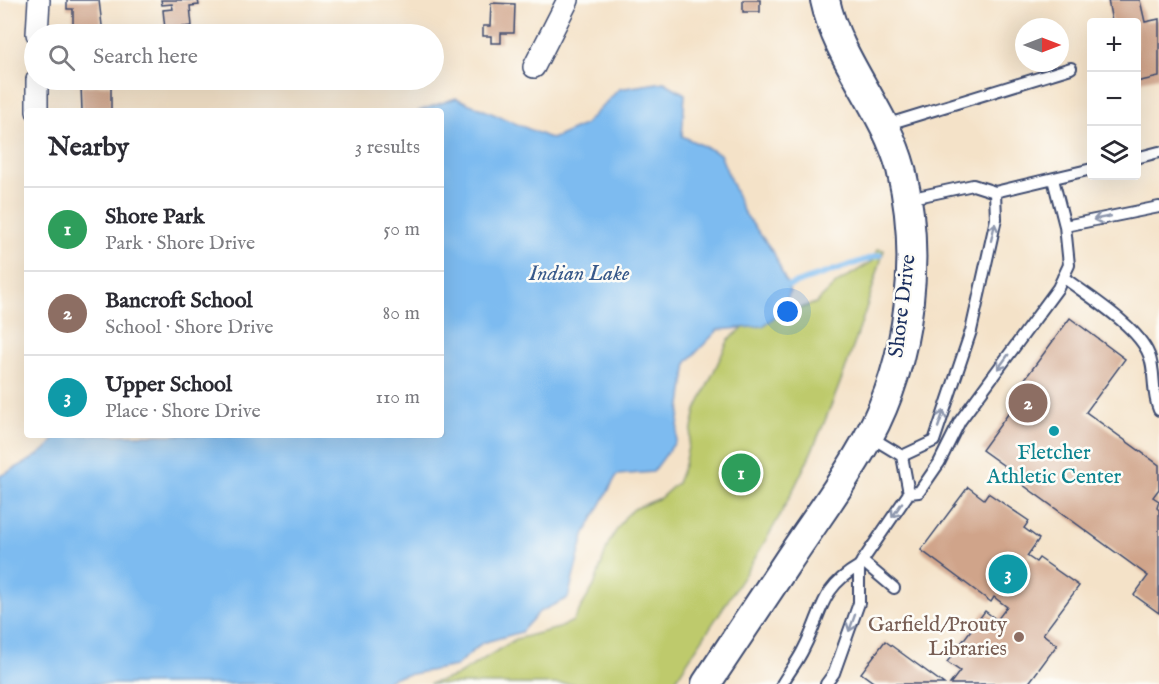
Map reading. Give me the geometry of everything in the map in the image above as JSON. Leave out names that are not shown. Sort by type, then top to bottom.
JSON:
[{"type":"main road","name":"Shore Drive","points":[[706,684],[845,479],[869,436],[887,395],[903,336],[910,278],[911,222],[908,199],[900,165],[883,126],[838,40],[825,0]]},
{"type":"street","points":[[38,24],[39,0]]},
{"type":"street","points":[[534,67],[568,0]]},
{"type":"street","points":[[37,90],[37,108]]},
{"type":"lane","points":[[883,126],[1071,68]]},
{"type":"lane","points":[[1141,157],[1159,152]]},
{"type":"lane","points":[[908,199],[973,185],[994,192],[1087,170]]},
{"type":"lane","points":[[909,493],[918,492],[939,463],[960,421],[1063,277],[1069,265],[1065,226],[1053,179]]},
{"type":"lane","points":[[902,456],[934,441],[971,331],[996,219],[994,192]]},
{"type":"lane","points":[[1065,226],[1159,207]]},
{"type":"lane","points":[[1063,277],[1136,334],[1150,356],[1153,396],[1159,410]]},
{"type":"lane","points":[[782,684],[804,648],[825,594],[860,563],[909,493],[902,456],[869,436]]},
{"type":"lane","points":[[860,563],[894,588]]},
{"type":"lane","points":[[826,684],[834,673],[860,603],[860,563]]},
{"type":"green space","points":[[877,249],[884,250],[862,321],[837,391],[808,460],[762,546],[673,684],[429,684],[456,676],[516,639],[559,628],[573,621],[594,586],[609,542],[625,517],[634,509],[660,498],[677,483],[684,465],[696,410],[729,339],[746,326],[816,303],[837,283],[873,261]]},
{"type":"water","name":"Indian Lake","points":[[664,82],[685,94],[682,136],[720,154],[743,211],[774,253],[790,292],[779,314],[763,326],[718,330],[687,362],[676,441],[653,472],[617,475],[584,535],[568,598],[539,612],[521,632],[482,643],[456,666],[395,677],[384,684],[0,684],[0,476],[40,454],[54,438],[444,438],[444,108],[427,108],[456,98],[552,139],[584,125],[619,89]]},
{"type":"building","points":[[67,0],[99,0],[102,24],[73,24],[73,9],[67,9]]},
{"type":"building","points":[[161,0],[198,0],[199,5],[190,6],[192,24],[164,24],[163,10],[173,9],[172,4],[162,5]]},
{"type":"building","points":[[743,0],[760,0],[760,12],[743,12]]},
{"type":"building","points":[[1108,0],[1140,0],[1145,22],[1159,19],[1159,77],[1141,81],[1141,18],[1111,18]]},
{"type":"building","points":[[491,3],[515,4],[514,33],[501,33],[501,43],[491,43],[491,36],[483,36],[483,26],[490,26]]},
{"type":"building","points":[[81,90],[111,90],[111,108],[82,108]]},
{"type":"building","name":"Fletcher Athletic Center","points":[[1070,318],[1125,359],[1086,412],[1159,465],[1159,489],[1153,497],[1159,501],[1157,508],[1159,510],[1159,613],[1134,595],[1148,576],[1019,482],[1021,478],[982,450],[1019,399],[1013,395]]},
{"type":"building","points":[[968,487],[984,499],[988,493],[1029,521],[1024,528],[1039,539],[1027,556],[1036,562],[1039,558],[1079,586],[1043,634],[1057,645],[1028,684],[950,684],[960,671],[947,662],[985,611],[997,620],[1007,607],[994,597],[991,602],[921,550]]},
{"type":"building","points":[[885,641],[944,684],[876,684],[861,673]]},
{"type":"waterway","points":[[781,286],[880,255]]},
{"type":"place","name":"Bancroft School","points":[[1028,403]]},
{"type":"place","name":"Fletcher Athletic Center","points":[[1054,431]]},
{"type":"place","name":"Shore Park","points":[[741,473]]},
{"type":"place","name":"Upper School","points":[[1008,574]]},
{"type":"place","name":"Garfield/Prouty Libraries","points":[[1019,637]]}]
